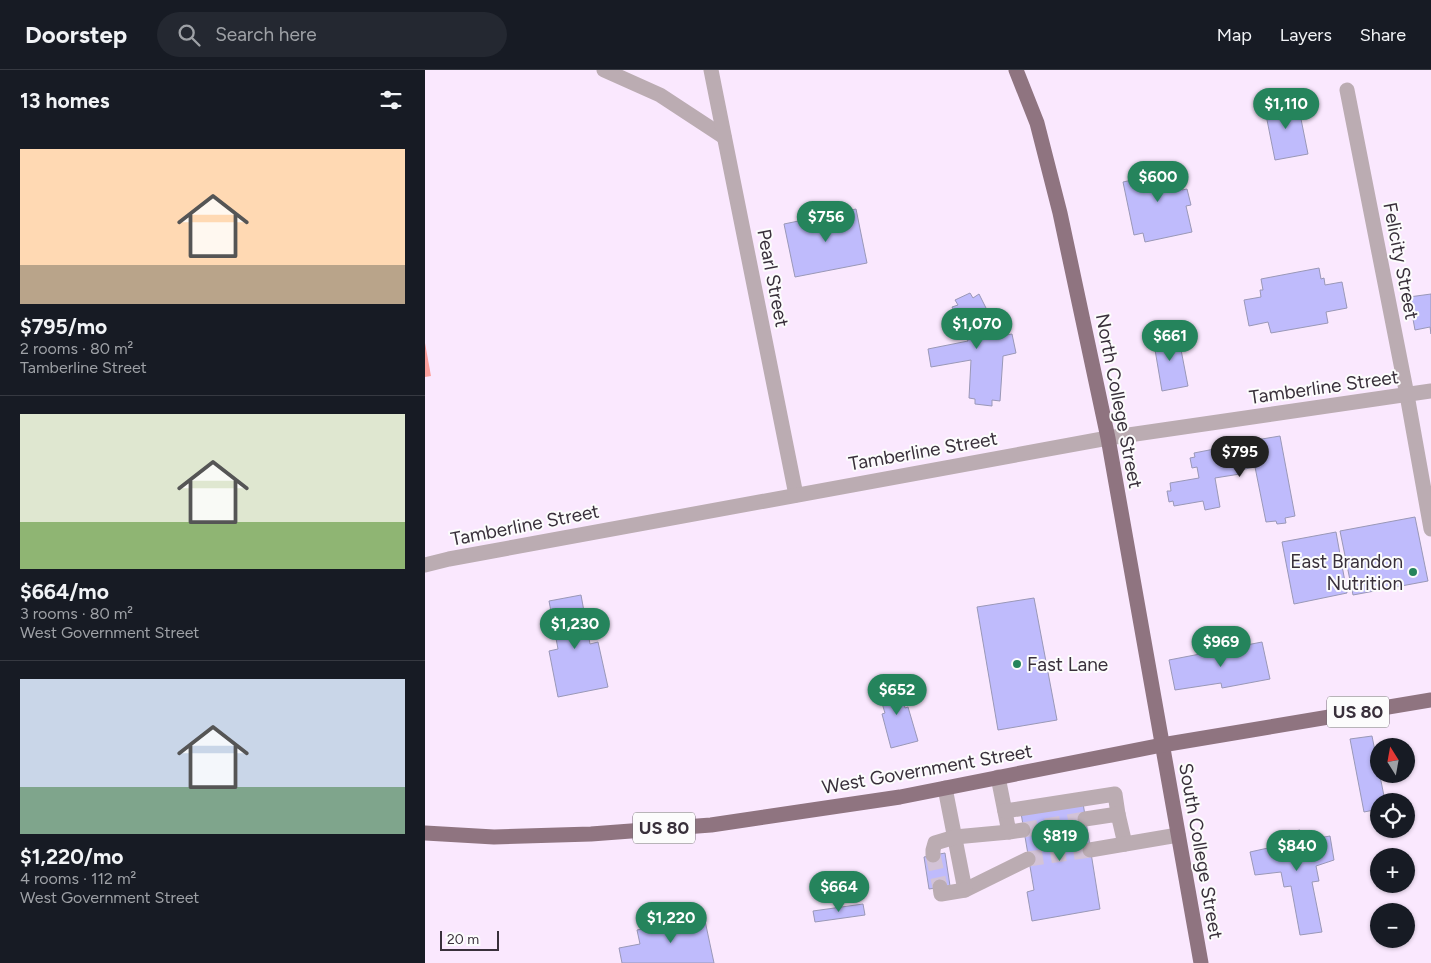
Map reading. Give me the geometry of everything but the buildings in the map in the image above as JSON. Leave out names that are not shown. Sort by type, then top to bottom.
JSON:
[{"type":"main road","name":"North College Street","points":[[1016,70],[1037,123],[1060,212],[1108,438],[1162,745]]},
{"type":"main road","name":"West Government Street","points":[[425,833],[494,836],[591,834],[711,825],[891,798],[1162,745],[1431,700]]},
{"type":"main road","name":"South College Street","points":[[1162,745],[1201,963]]},
{"type":"street","points":[[604,70],[660,95],[724,137]]},
{"type":"street","name":"Pearl Street","points":[[711,70],[795,495]]},
{"type":"street","name":"Felicity Street","points":[[1347,90],[1407,395],[1431,529]]},
{"type":"street","name":"Tamberline Street","points":[[425,565],[449,559],[1108,438],[1431,391]]},
{"type":"street","points":[[933,855],[935,843],[955,837],[1016,831],[1005,811],[998,777]]},
{"type":"street","points":[[945,788],[965,890]]},
{"type":"street","points":[[1005,811],[1115,794],[1125,844]]},
{"type":"street","points":[[1085,819],[1118,814]]},
{"type":"street","points":[[1090,850],[1178,835]]},
{"type":"street","points":[[940,887],[941,894],[965,890],[1028,859]]},
{"type":"shaded area","points":[[425,343],[431,376],[425,377]]},
{"type":"tunnel","points":[[1023,830],[1085,819]]},
{"type":"tunnel","points":[[1028,859],[1090,850]]},
{"type":"tunnel","points":[[933,855],[940,887]]},
{"type":"place","name":"East Brandon Nutrition","points":[[1413,572]]},
{"type":"place","name":"Fast Lane","points":[[1017,664]]}]
